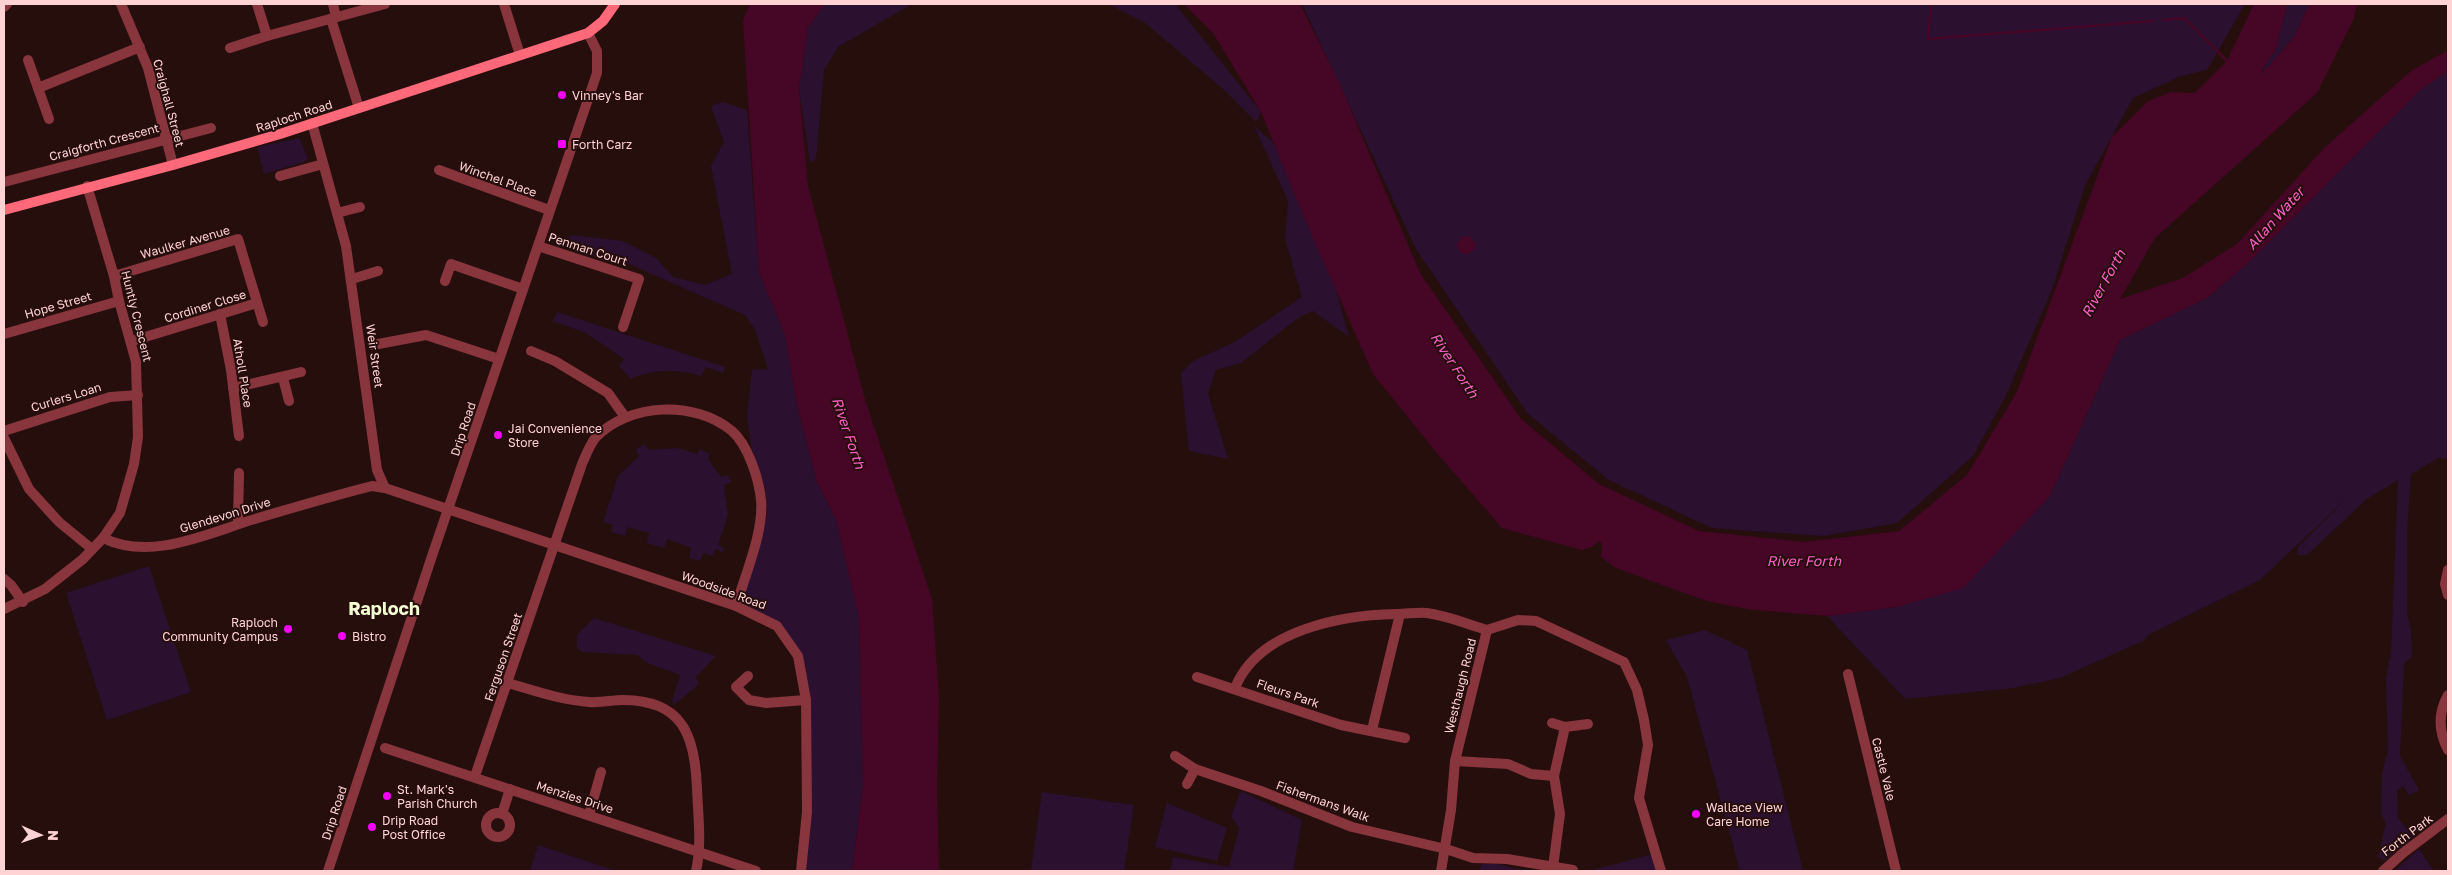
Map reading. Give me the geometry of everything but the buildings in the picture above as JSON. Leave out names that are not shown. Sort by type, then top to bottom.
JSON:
[{"type":"street","points":[[4,7],[7,4]]},
{"type":"street","name":"Craighall Street","points":[[121,4],[140,47],[173,166]]},
{"type":"street","points":[[257,4],[267,36]]},
{"type":"street","points":[[333,4],[334,18],[359,108]]},
{"type":"street","points":[[230,48],[385,4]]},
{"type":"street","points":[[504,4],[520,55]]},
{"type":"street","points":[[588,33],[603,21],[615,4]]},
{"type":"street","name":"Raploch Road","points":[[4,210],[88,186],[173,166],[312,124],[588,33]]},
{"type":"street","name":"Drip Road","points":[[328,871],[549,210],[597,74],[597,51],[588,33]]},
{"type":"street","name":"Craighall Street","points":[[38,88],[140,47]]},
{"type":"street","points":[[28,60],[49,118]]},
{"type":"street","name":"Weir Street","points":[[312,124],[337,213],[352,279],[376,470],[385,488]]},
{"type":"street","name":"Craigforth Crescent","points":[[4,182],[166,138],[212,128]]},
{"type":"street","points":[[280,176],[323,164]]},
{"type":"street","name":"Winchel Place","points":[[439,170],[549,210]]},
{"type":"street","name":"Huntly Crescent","points":[[88,186],[114,276],[119,302],[132,341],[136,362],[138,395],[138,436],[134,464],[120,514],[103,538]]},
{"type":"street","points":[[337,213],[360,207]]},
{"type":"street","name":"Waulker Avenue","points":[[114,276],[238,239],[263,322]]},
{"type":"street","name":"Penman Court","points":[[538,246],[639,279],[623,328]]},
{"type":"street","points":[[445,281],[451,264],[523,289]]},
{"type":"street","points":[[352,279],[378,272]]},
{"type":"street","name":"Hope Street","points":[[4,334],[119,302]]},
{"type":"street","name":"Cordiner Close","points":[[132,341],[257,303]]},
{"type":"street","name":"Atholl Place","points":[[220,314],[239,436]]},
{"type":"street","points":[[373,345],[426,335],[499,359]]},
{"type":"street","points":[[530,351],[555,361],[608,393],[625,417],[661,409],[703,414],[731,430],[740,440],[756,478],[761,498],[761,518],[736,606]]},
{"type":"street","points":[[233,388],[283,378],[301,372]]},
{"type":"street","points":[[283,378],[289,402]]},
{"type":"street","name":"Curlers Loan","points":[[4,431],[110,397],[138,395]]},
{"type":"street","name":"Ferguson Street","points":[[475,776],[582,464],[595,438],[625,417]]},
{"type":"street","points":[[4,438],[29,489],[59,522],[92,549]]},
{"type":"street","points":[[238,524],[239,473]]},
{"type":"street","name":"Glendevon Drive","points":[[103,538],[116,544],[166,544],[189,540],[372,486],[385,488]]},
{"type":"street","name":"Woodside Road","points":[[385,488],[736,606],[777,626],[798,656],[806,700],[808,812],[801,871]]},
{"type":"street","points":[[4,609],[23,602],[45,589],[103,538]]},
{"type":"street","points":[[2448,570],[2446,584],[2448,594]]},
{"type":"street","points":[[4,579],[11,585],[23,602]]},
{"type":"street","points":[[1235,688],[1239,678],[1257,656],[1303,629],[1350,618],[1426,613],[1486,630]]},
{"type":"street","points":[[1372,730],[1400,614]]},
{"type":"street","name":"Westhaugh Road","points":[[1441,871],[1446,849],[1454,760],[1486,630],[1518,620],[1536,621],[1624,662],[1637,690],[1644,720],[1648,745],[1640,798],[1661,871]]},
{"type":"street","name":"Castle Vale","points":[[1848,674],[1896,871]]},
{"type":"street","points":[[748,676],[736,687],[749,700],[766,703],[806,700]]},
{"type":"street","name":"Fleurs Park","points":[[1197,677],[1235,688],[1341,725],[1405,738]]},
{"type":"street","points":[[508,683],[559,698],[590,702],[624,700],[652,704],[666,710],[681,721],[690,739],[696,758],[700,853],[696,871]]},
{"type":"street","points":[[2448,695],[2443,705],[2440,726],[2448,750]]},
{"type":"street","points":[[1552,723],[1565,727],[1588,724]]},
{"type":"street","points":[[1553,867],[1560,814],[1554,776],[1565,727]]},
{"type":"street","name":"Menzies Drive","points":[[385,748],[475,776],[756,871]]},
{"type":"street","name":"Fishermans Walk","points":[[1175,756],[1195,769],[1261,792],[1352,828],[1446,849],[1480,859],[1507,859],[1573,870]]},
{"type":"street","points":[[1454,760],[1508,764],[1531,774],[1554,776]]},
{"type":"street","points":[[1187,784],[1195,769]]},
{"type":"street","points":[[589,815],[601,772]]},
{"type":"street","points":[[502,814],[510,789]]},
{"type":"street","name":"Forth Park","points":[[2384,871],[2403,853],[2448,819]]},
{"type":"shaded area","points":[[825,4],[912,4],[838,47],[824,70],[816,159],[810,162],[799,89],[808,27]]},
{"type":"shaded area","points":[[1109,4],[1175,4],[1261,112],[1256,122],[1222,88],[1145,23]]},
{"type":"shaded area","points":[[1302,4],[2245,4],[2207,70],[2181,76],[2133,98],[2085,185],[2052,290],[2005,397],[1973,456],[1897,523],[1823,536],[1712,528],[1609,480],[1528,414],[1416,249]]},
{"type":"shaded area","points":[[2287,4],[2309,4],[2295,36],[2259,78],[2266,63],[2276,50]]},
{"type":"shaded area","points":[[2448,71],[2448,456],[2446,459],[2438,458],[2411,474],[2407,531],[2407,613],[2411,629],[2412,656],[2404,664],[2400,756],[2419,790],[2409,795],[2403,786],[2397,791],[2398,818],[2413,837],[2384,861],[2378,857],[2386,823],[2381,814],[2382,774],[2388,750],[2386,679],[2391,652],[2398,480],[2368,498],[2307,555],[2297,555],[2298,547],[2348,497],[2260,580],[2148,635],[2143,641],[2060,678],[2013,688],[1905,699],[1827,616],[1897,607],[2050,496],[2120,340],[2207,298],[2247,264],[2421,89]]},
{"type":"shaded area","points":[[723,102],[747,110],[759,272],[785,335],[797,405],[817,482],[836,519],[859,618],[863,786],[852,871],[803,871],[802,665],[777,622],[742,603],[767,513],[765,488],[751,446],[747,416],[752,370],[768,369],[755,330],[745,315],[620,260],[585,255],[562,246],[571,235],[623,241],[656,258],[673,277],[705,285],[732,274],[711,166],[724,142],[711,106]]},
{"type":"shaded area","points":[[1254,126],[1273,142],[1329,263],[1349,337],[1313,311],[1298,318],[1241,363],[1216,370],[1208,393],[1228,459],[1189,451],[1181,373],[1193,361],[1233,343],[1302,297],[1285,239],[1288,201]]},
{"type":"shaded area","points":[[299,138],[308,158],[304,162],[264,174],[257,147]]},
{"type":"shaded area","points":[[557,312],[725,367],[723,373],[706,367],[701,376],[684,372],[666,371],[647,373],[631,379],[619,366],[624,359],[586,333],[553,321]]},
{"type":"shaded area","points":[[645,444],[648,450],[678,448],[697,454],[700,449],[710,454],[708,459],[721,477],[728,475],[732,482],[724,485],[728,515],[718,545],[724,548],[723,552],[715,549],[713,556],[703,553],[700,561],[689,558],[691,548],[667,539],[664,548],[647,543],[649,533],[627,527],[625,536],[611,532],[613,525],[603,522],[618,476],[639,456],[635,450]]},
{"type":"shaded area","points":[[149,566],[191,692],[107,720],[66,593]]},
{"type":"shaded area","points":[[594,618],[716,656],[696,677],[699,684],[675,704],[672,701],[680,675],[645,662],[638,655],[582,652],[577,648],[577,635]]},
{"type":"shaded area","points":[[1705,630],[1747,650],[1803,871],[1740,871],[1687,677],[1666,640]]},
{"type":"shaded area","points":[[1241,791],[1302,820],[1293,871],[1170,871],[1173,857],[1229,867],[1239,828],[1231,816]]},
{"type":"shaded area","points":[[1042,792],[1134,805],[1124,871],[1031,871]]},
{"type":"shaded area","points":[[1167,803],[1227,828],[1217,861],[1155,847]]},
{"type":"shaded area","points":[[538,845],[616,871],[530,871]]},
{"type":"shaded area","points":[[2419,849],[2434,871],[2394,871]]},
{"type":"shaded area","points":[[1653,854],[1658,871],[1589,871]]},
{"type":"shaded area","points":[[1481,864],[1498,864],[1516,869],[1557,871],[1480,871]]},
{"type":"water","name":"River Forth","points":[[750,4],[825,4],[808,27],[799,89],[808,186],[866,403],[932,599],[939,698],[937,790],[939,871],[852,871],[863,786],[859,618],[836,519],[817,482],[797,405],[785,335],[759,272],[743,20]]},
{"type":"water","points":[[1184,4],[1300,4],[1340,84],[1420,273],[1521,419],[1599,484],[1699,531],[1804,542],[1899,531],[1967,475],[2017,392],[2112,137],[2147,102],[2171,92],[2195,93],[2227,61],[2254,4],[2287,4],[2276,50],[2266,63],[2260,76],[2295,36],[2309,4],[2357,4],[2354,18],[2317,93],[2155,238],[2120,299],[2183,278],[2237,244],[2324,148],[2411,71],[2448,50],[2448,71],[2421,89],[2247,264],[2207,298],[2120,340],[2050,496],[1963,588],[1897,607],[1827,616],[1747,609],[1707,601],[1616,568],[1601,557],[1602,544],[1599,541],[1592,547],[1582,550],[1502,528],[1436,452],[1373,374],[1306,222],[1261,112],[1213,33]]},
{"type":"water","points":[[1466,236],[1472,239],[1475,245],[1472,251],[1466,254],[1460,251],[1457,245],[1460,239]]},
{"type":"waterway","points":[[1931,4],[1928,39],[2153,21]]},
{"type":"waterway","points":[[2163,20],[2184,18],[2227,61]]},
{"type":"place","name":"Vinney's Bar","points":[[562,95]]},
{"type":"place","name":"Forth Carz","points":[[562,144]]},
{"type":"place","name":"Jai Convenience Store","points":[[498,435]]},
{"type":"place","name":"Raploch Community Campus","points":[[288,629]]},
{"type":"place","name":"Bistro","points":[[342,636]]},
{"type":"place","name":"St. Mark's Parish Church","points":[[387,796]]},
{"type":"place","name":"Wallace View Care Home","points":[[1696,814]]},
{"type":"place","name":"Drip Road Post Office","points":[[372,827]]},
{"type":"district","name":"Raploch","points":[[384,608]]},
{"type":"water label","name":"Allan Water","points":[[2275,218]]}]
